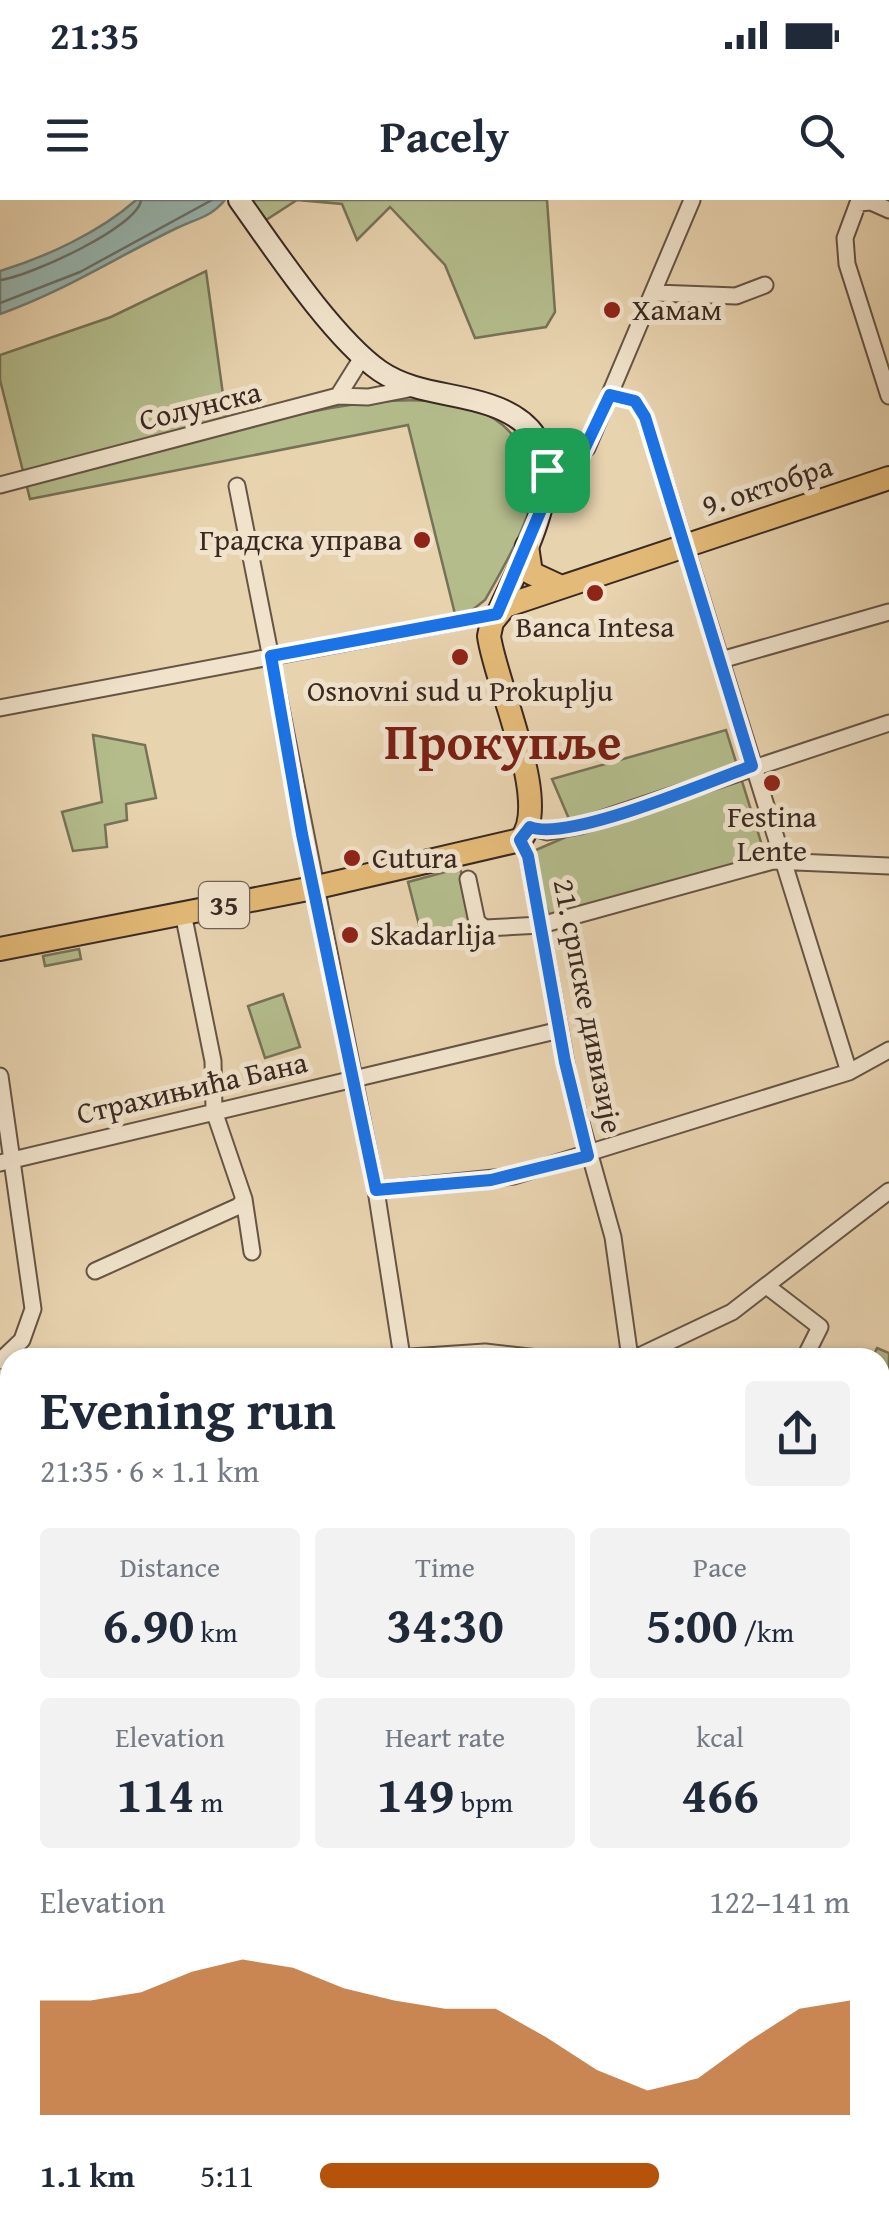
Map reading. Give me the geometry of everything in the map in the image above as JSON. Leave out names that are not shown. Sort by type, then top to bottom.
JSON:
[{"type":"main road","points":[[239,200],[363,356],[414,388],[507,412],[536,438],[547,470],[546,498],[497,614]]},
{"type":"main road","name":"9. октобра","points":[[497,614],[512,601],[557,585],[889,478]]},
{"type":"main road","points":[[527,546],[531,573],[557,585]]},
{"type":"main road","name":"21. српске дивизије","points":[[497,614],[490,641],[531,796],[525,834]]},
{"type":"main road","name":"35","points":[[0,949],[313,888],[525,834]]},
{"type":"street","points":[[547,470],[581,456],[656,293],[692,200]]},
{"type":"street","points":[[889,210],[864,202],[855,207],[846,232],[847,264],[889,396]]},
{"type":"street","points":[[656,293],[736,296],[765,285]]},
{"type":"street","points":[[338,396],[363,356]]},
{"type":"street","name":"Солунска","points":[[0,485],[338,396],[376,396],[414,388]]},
{"type":"street","points":[[610,395],[635,401],[642,409],[849,1072]]},
{"type":"street","points":[[236,486],[376,1190],[397,1348]]},
{"type":"street","points":[[721,660],[889,612]]},
{"type":"street","points":[[0,708],[497,614]]},
{"type":"street","points":[[525,834],[560,831],[889,722]]},
{"type":"street","name":"21. српске дивизије","points":[[525,834],[560,1030],[588,1156],[613,1237],[622,1326],[630,1348]]},
{"type":"street","points":[[468,879],[480,926],[540,925],[783,860],[889,866]]},
{"type":"street","points":[[183,913],[213,1061],[214,1111],[244,1199],[252,1252]]},
{"type":"street","name":"Страхињића Бана","points":[[6,1161],[560,1030]]},
{"type":"street","points":[[376,1190],[491,1180],[588,1156],[849,1072],[889,1050]]},
{"type":"street","points":[[0,1076],[6,1161],[33,1309],[25,1336],[13,1348]]},
{"type":"street","points":[[657,1348],[704,1328],[768,1287],[889,1191]]},
{"type":"street","points":[[95,1271],[239,1206],[244,1199]]},
{"type":"street","points":[[768,1287],[820,1327],[838,1328]]},
{"type":"street","points":[[810,1348],[820,1327]]},
{"type":"green space","points":[[252,200],[297,200],[266,220]]},
{"type":"green space","points":[[297,200],[547,200],[555,312],[546,327],[475,338],[445,265],[390,207],[357,240],[342,204]]},
{"type":"green space","points":[[206,271],[228,431],[338,407],[425,401],[464,406],[496,420],[519,444],[533,476],[532,500],[515,545],[485,600],[471,611],[455,614],[408,425],[30,499],[0,380],[0,355],[111,317]]},
{"type":"green space","points":[[726,730],[766,858],[550,919],[529,853],[575,833],[552,779]]},
{"type":"green space","points":[[93,735],[145,745],[156,798],[126,804],[127,820],[105,825],[107,847],[73,851],[62,812],[102,802]]},
{"type":"green space","points":[[460,868],[477,935],[425,948],[408,882]]},
{"type":"green space","points":[[79,949],[81,959],[45,966],[43,956]]},
{"type":"green space","points":[[283,994],[300,1047],[265,1058],[248,1006]]},
{"type":"water","points":[[136,200],[225,200],[204,216],[0,314],[0,271],[72,242]]},
{"type":"place","name":"Хамам","points":[[612,310]]},
{"type":"place","name":"Градска управа","points":[[422,540]]},
{"type":"place","name":"Banca Intesa","points":[[595,593]]},
{"type":"place","name":"Osnovni sud u Prokuplju","points":[[460,657]]},
{"type":"place","name":"Festina Lente","points":[[772,783]]},
{"type":"place","name":"Cutura","points":[[352,858]]},
{"type":"place","name":"Skadarlija","points":[[350,935]]},
{"type":"district","name":"Прокупље","points":[[503,741]]},
{"type":"route","points":[[610,395],[639,404],[687,544],[752,766],[580,826],[547,832],[530,827],[520,840],[528,856],[565,1062],[588,1156],[491,1180],[376,1190],[302,834],[271,656],[497,614],[546,498],[547,470],[581,456],[610,395]]}]
